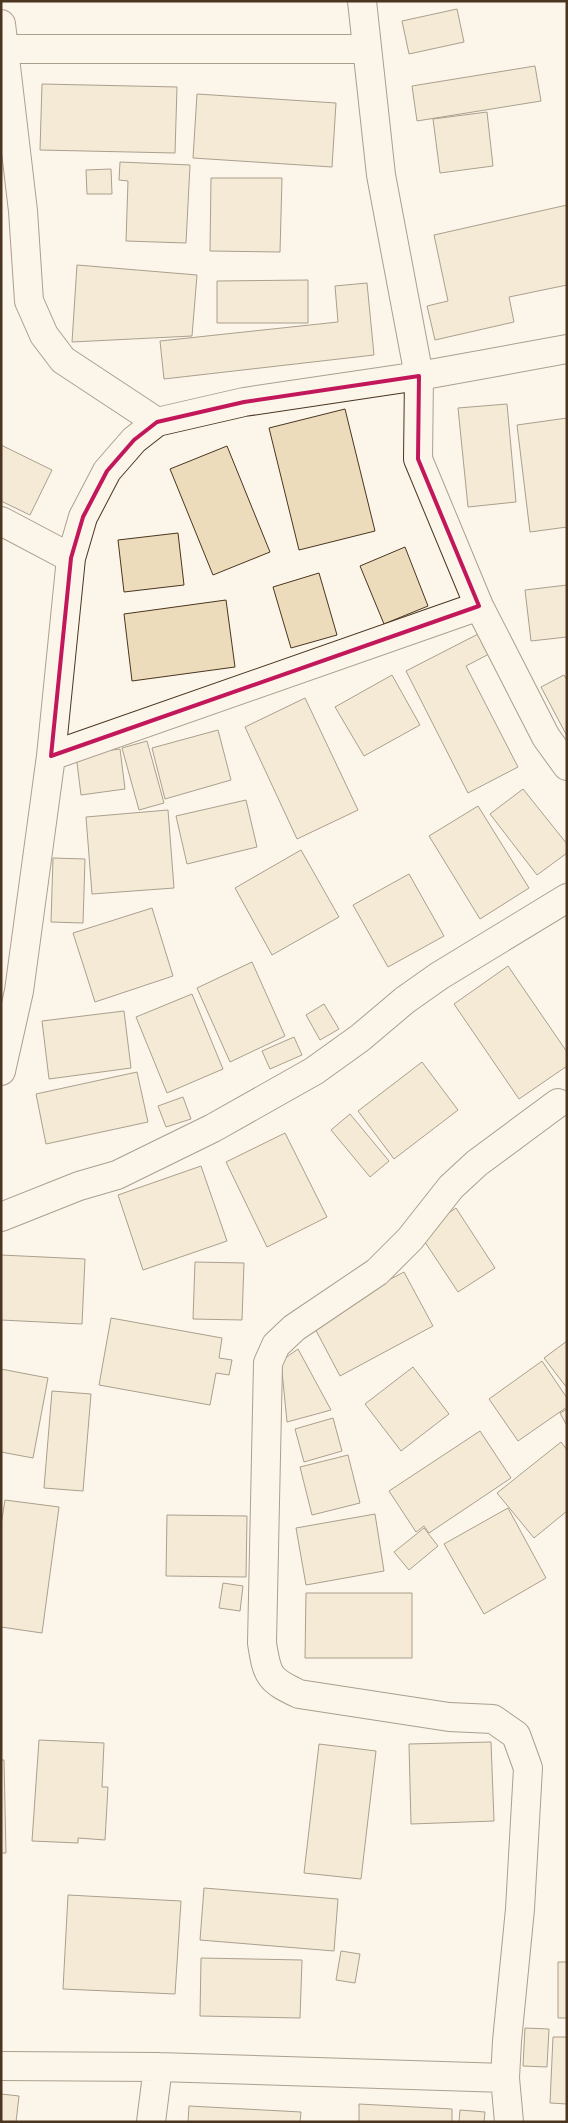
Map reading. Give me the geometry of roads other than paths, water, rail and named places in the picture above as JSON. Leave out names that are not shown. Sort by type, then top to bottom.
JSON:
[{"type":"street","points":[[362,1],[381,175],[419,376],[418,459],[479,606],[546,738],[567,766]]},
{"type":"street","points":[[158,422],[63,360],[44,335],[30,301],[23,210],[3,37],[366,49]]},
{"type":"street","points":[[1,1071],[20,991],[51,756],[71,558],[83,517],[107,472],[134,440],[158,422],[244,402],[419,376],[567,349]]},
{"type":"street","points":[[1,521],[71,558]]},
{"type":"street","points":[[51,756],[479,606]]},
{"type":"street","points":[[1,1217],[79,1186],[117,1174],[213,1128],[314,1071],[360,1038],[405,1000],[438,976],[567,898]]},
{"type":"street","points":[[509,2122],[505,2078],[520,1909],[528,1768],[516,1735],[493,1719],[449,1717],[299,1694],[276,1683],[266,1668],[262,1643],[268,1363],[276,1345],[294,1328],[377,1272],[410,1238],[451,1187],[477,1162],[564,1107]]},
{"type":"street","points":[[1,2066],[158,2067],[505,2078]]},
{"type":"street","points":[[151,2122],[158,2067]]}]
